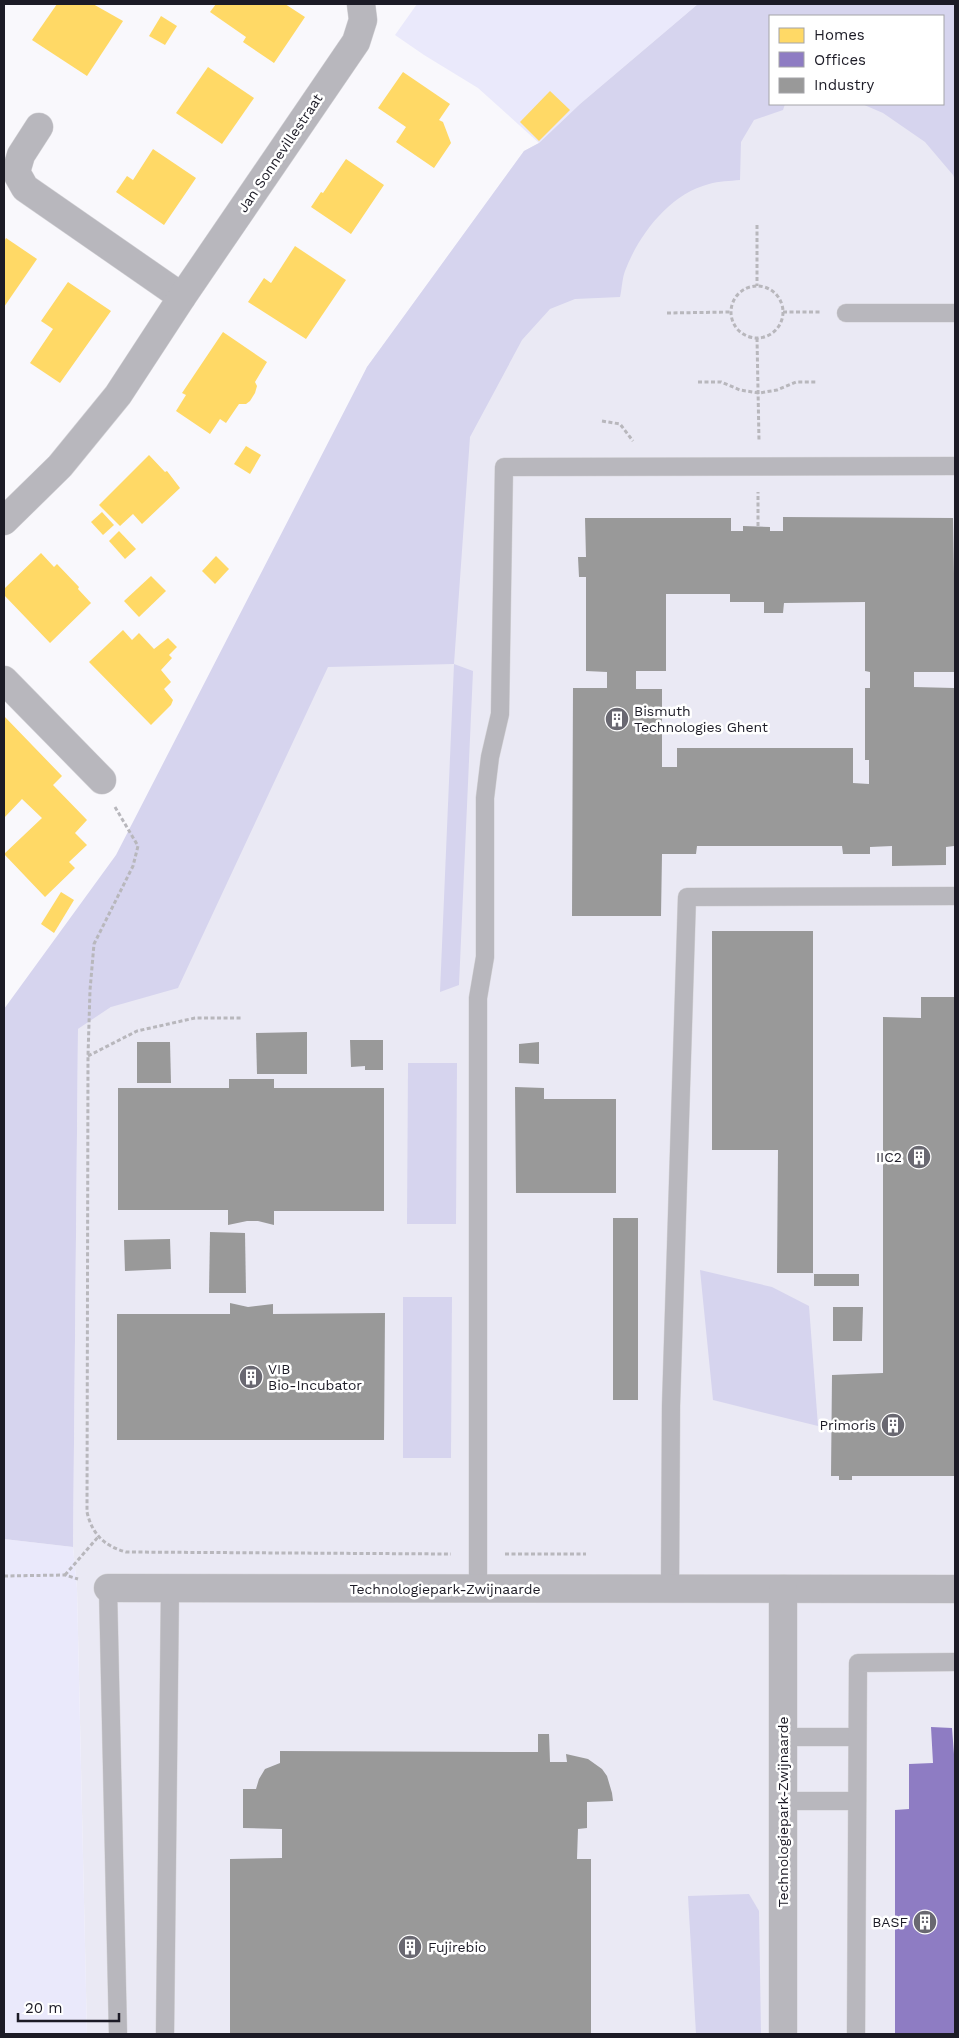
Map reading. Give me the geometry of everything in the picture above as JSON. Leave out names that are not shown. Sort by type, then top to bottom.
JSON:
[{"type":"street","name":"Jan Sonnevillestraat","points":[[4,521],[60,466],[118,395],[182,297],[356,42],[363,20],[361,4]]},
{"type":"street","points":[[39,127],[21,155],[16,172],[25,188],[182,297]]},
{"type":"street","points":[[4,680],[102,780]]},
{"type":"street","name":"Technologiepark-Zwijnaarde","points":[[108,1588],[955,1589]]},
{"type":"street","name":"Technologiepark-Zwijnaarde","points":[[782,1589],[783,2034]]},
{"type":"lane","points":[[846,313],[955,313]]},
{"type":"lane","points":[[478,1589],[478,998],[485,957],[485,798],[490,757],[500,714],[504,467],[955,466]]},
{"type":"lane","points":[[670,1589],[671,1406],[688,897],[955,896]]},
{"type":"lane","points":[[108,1588],[118,2034]]},
{"type":"lane","points":[[166,2034],[170,1588]]},
{"type":"lane","points":[[856,2034],[858,1663],[955,1662]]},
{"type":"lane","points":[[783,1737],[857,1737]]},
{"type":"lane","points":[[783,1801],[857,1801]]},
{"type":"path","points":[[757,225],[757,286]]},
{"type":"path","points":[[757,286],[770,289],[780,299],[783,312],[780,325],[775,330],[764,337],[757,338],[751,337],[739,330],[735,325],[731,312],[735,299],[744,289],[757,286]]},
{"type":"path","points":[[667,313],[731,312]]},
{"type":"path","points":[[783,312],[846,313]]},
{"type":"path","points":[[757,338],[759,392],[758,526]]},
{"type":"path","points":[[698,382],[721,382],[740,390],[759,392],[777,390],[796,382],[816,382]]},
{"type":"path","points":[[102,780],[122,823],[138,846],[133,866],[94,944],[90,990],[88,1056],[87,1512],[90,1525],[98,1537],[112,1548],[126,1552],[478,1554]]},
{"type":"path","points":[[88,1056],[137,1031],[195,1018],[241,1018]]},
{"type":"path","points":[[65,1574],[98,1537]]},
{"type":"path","points":[[4,1576],[65,1574],[108,1588]]},
{"type":"shaded area","points":[[417,4],[698,4],[580,104],[539,143],[478,88],[395,35]]},
{"type":"shaded area","points":[[698,4],[955,4],[955,2034],[87,2034],[77,1588],[73,1547],[78,1029],[111,1007],[367,367],[524,151],[539,143]]},
{"type":"shaded area","points":[[698,4],[955,4],[955,180],[953,175],[925,142],[883,113],[864,105],[944,105],[944,15],[769,15],[769,105],[785,105],[783,110],[754,120],[741,142],[740,180],[713,183],[695,189],[669,206],[647,230],[631,257],[624,274],[620,297],[575,299],[550,309],[522,340],[470,437],[454,664],[328,667],[178,988],[111,1007],[78,1029],[73,1547],[4,1539],[4,1009],[116,855],[367,367],[524,151],[539,143],[580,104]]},
{"type":"shaded area","points":[[454,664],[473,671],[459,985],[440,992]]},
{"type":"shaded area","points":[[408,1063],[457,1063],[456,1224],[407,1224]]},
{"type":"shaded area","points":[[700,1270],[772,1287],[809,1306],[818,1426],[713,1400]]},
{"type":"shaded area","points":[[403,1297],[452,1297],[451,1458],[403,1458]]},
{"type":"shaded area","points":[[4,1539],[73,1547],[77,1588],[87,2034],[4,2034]]},
{"type":"shaded area","points":[[749,1894],[759,1911],[761,2034],[696,2034],[688,1896]]},
{"type":"building: Homes","points":[[57,4],[93,4],[123,21],[87,76],[32,40]]},
{"type":"building: Homes","points":[[216,4],[285,4],[305,17],[274,63],[243,42],[246,37],[210,12]]},
{"type":"building: Homes","points":[[161,16],[177,26],[165,45],[149,36]]},
{"type":"building: Homes","points":[[208,67],[254,98],[222,144],[176,113]]},
{"type":"building: Homes","points":[[403,72],[450,104],[439,120],[443,122],[451,143],[434,168],[396,142],[406,127],[378,108]]},
{"type":"building: Homes","points":[[550,91],[570,110],[539,141],[520,122]]},
{"type":"building: Homes","points":[[153,149],[196,178],[164,225],[116,192],[127,176],[133,180]]},
{"type":"building: Homes","points":[[346,159],[384,185],[351,234],[311,207]]},
{"type":"building: Homes","points":[[6,238],[37,259],[4,307],[4,242]]},
{"type":"building: Homes","points":[[295,246],[346,280],[306,339],[248,302],[264,278],[271,283]]},
{"type":"building: Homes","points":[[68,282],[111,311],[60,383],[30,363],[53,329],[41,321]]},
{"type":"building: Homes","points":[[223,332],[267,362],[255,382],[257,386],[250,401],[246,404],[239,404],[226,423],[220,419],[210,434],[176,411],[186,395],[182,393]]},
{"type":"building: Homes","points":[[246,446],[261,455],[250,474],[234,464]]},
{"type":"building: Homes","points":[[149,455],[165,472],[167,471],[180,488],[142,524],[133,514],[120,526],[99,505]]},
{"type":"building: Homes","points":[[102,512],[114,525],[103,535],[91,522]]},
{"type":"building: Homes","points":[[119,531],[136,549],[125,559],[109,541]]},
{"type":"building: Homes","points":[[41,553],[54,567],[57,564],[91,603],[50,643],[4,595],[4,589]]},
{"type":"building: Homes","points":[[216,556],[229,569],[215,584],[202,571]]},
{"type":"building: Homes","points":[[151,576],[166,591],[139,617],[124,601]]},
{"type":"building: Homes","points":[[123,630],[132,640],[139,633],[154,649],[168,638],[177,647],[169,655],[172,658],[161,670],[171,682],[164,689],[173,700],[171,705],[151,725],[89,662]]},
{"type":"building: Homes","points":[[4,716],[62,776],[53,785],[87,820],[75,833],[87,845],[69,862],[75,868],[45,897],[4,854],[42,818],[22,799],[4,818]]},
{"type":"building: Homes","points":[[61,892],[74,900],[54,933],[41,924]]},
{"type":"building: Offices","name":"BASF","points":[[931,1727],[952,1728],[955,1767],[955,2034],[895,2034],[895,1810],[909,1809],[909,1764],[933,1763]]},
{"type":"building: Industry","name":"Bismuth Technologies Ghent","points":[[783,517],[953,518],[955,574],[954,672],[914,672],[914,687],[954,688],[954,846],[946,847],[946,865],[892,866],[892,846],[870,847],[870,854],[843,854],[842,846],[697,846],[696,854],[662,854],[661,916],[572,916],[573,688],[607,688],[607,672],[586,671],[586,577],[579,577],[578,557],[586,557],[585,518],[731,518],[731,531],[743,531],[743,526],[770,527],[770,531],[783,531]],"holes":[[[666,594],[730,594],[730,602],[764,602],[764,613],[783,613],[784,603],[865,602],[865,671],[870,672],[870,688],[865,688],[865,760],[869,760],[869,784],[853,783],[853,748],[677,748],[677,767],[662,767],[662,689],[636,689],[636,671],[666,671]]]},
{"type":"building: Industry","points":[[712,931],[813,931],[813,1273],[777,1273],[778,1150],[712,1150]]},
{"type":"building: Industry","name":"IIC2","points":[[921,997],[955,997],[955,1476],[852,1476],[852,1480],[839,1480],[839,1476],[831,1476],[832,1375],[883,1373],[883,1017],[921,1018]]},
{"type":"building: Industry","points":[[307,1032],[307,1074],[257,1074],[256,1033]]},
{"type":"building: Industry","points":[[350,1040],[383,1040],[383,1070],[365,1070],[365,1066],[351,1067]]},
{"type":"building: Industry","points":[[137,1042],[170,1042],[171,1083],[137,1083]]},
{"type":"building: Industry","points":[[539,1042],[539,1064],[519,1063],[519,1044]]},
{"type":"building: Industry","points":[[229,1079],[274,1079],[274,1088],[384,1088],[384,1211],[274,1211],[274,1225],[258,1221],[247,1221],[228,1225],[228,1210],[118,1210],[118,1088],[229,1088]]},
{"type":"building: Industry","points":[[515,1087],[544,1088],[544,1099],[616,1099],[616,1193],[516,1193]]},
{"type":"building: Industry","points":[[613,1218],[638,1218],[638,1400],[613,1400]]},
{"type":"building: Industry","points":[[210,1232],[245,1233],[246,1293],[209,1293]]},
{"type":"building: Industry","points":[[170,1239],[171,1269],[125,1271],[124,1240]]},
{"type":"building: Industry","points":[[814,1274],[859,1274],[859,1286],[814,1286]]},
{"type":"building: Industry","name":"VIB Bio-Incubator","points":[[230,1303],[248,1307],[273,1304],[273,1314],[385,1313],[384,1440],[117,1440],[117,1314],[230,1314]]},
{"type":"building: Industry","points":[[833,1307],[863,1307],[862,1341],[833,1341]]},
{"type":"building: Industry","name":"Fujirebio","points":[[538,1734],[549,1734],[550,1762],[567,1762],[566,1754],[588,1759],[602,1769],[607,1776],[612,1793],[613,1801],[587,1802],[587,1828],[578,1829],[577,1859],[591,1859],[591,2034],[230,2034],[230,1859],[282,1858],[282,1829],[243,1828],[243,1789],[256,1789],[265,1769],[280,1763],[280,1751],[538,1752]]},
{"type":"place","name":"Bismuth Technologies Ghent","points":[[617,719]]},
{"type":"place","name":"IIC2","points":[[919,1157]]},
{"type":"place","name":"VIB Bio-Incubator","points":[[251,1377]]},
{"type":"place","name":"Primoris","points":[[893,1425]]},
{"type":"place","name":"BASF","points":[[925,1922]]},
{"type":"place","name":"Fujirebio","points":[[410,1947]]}]
